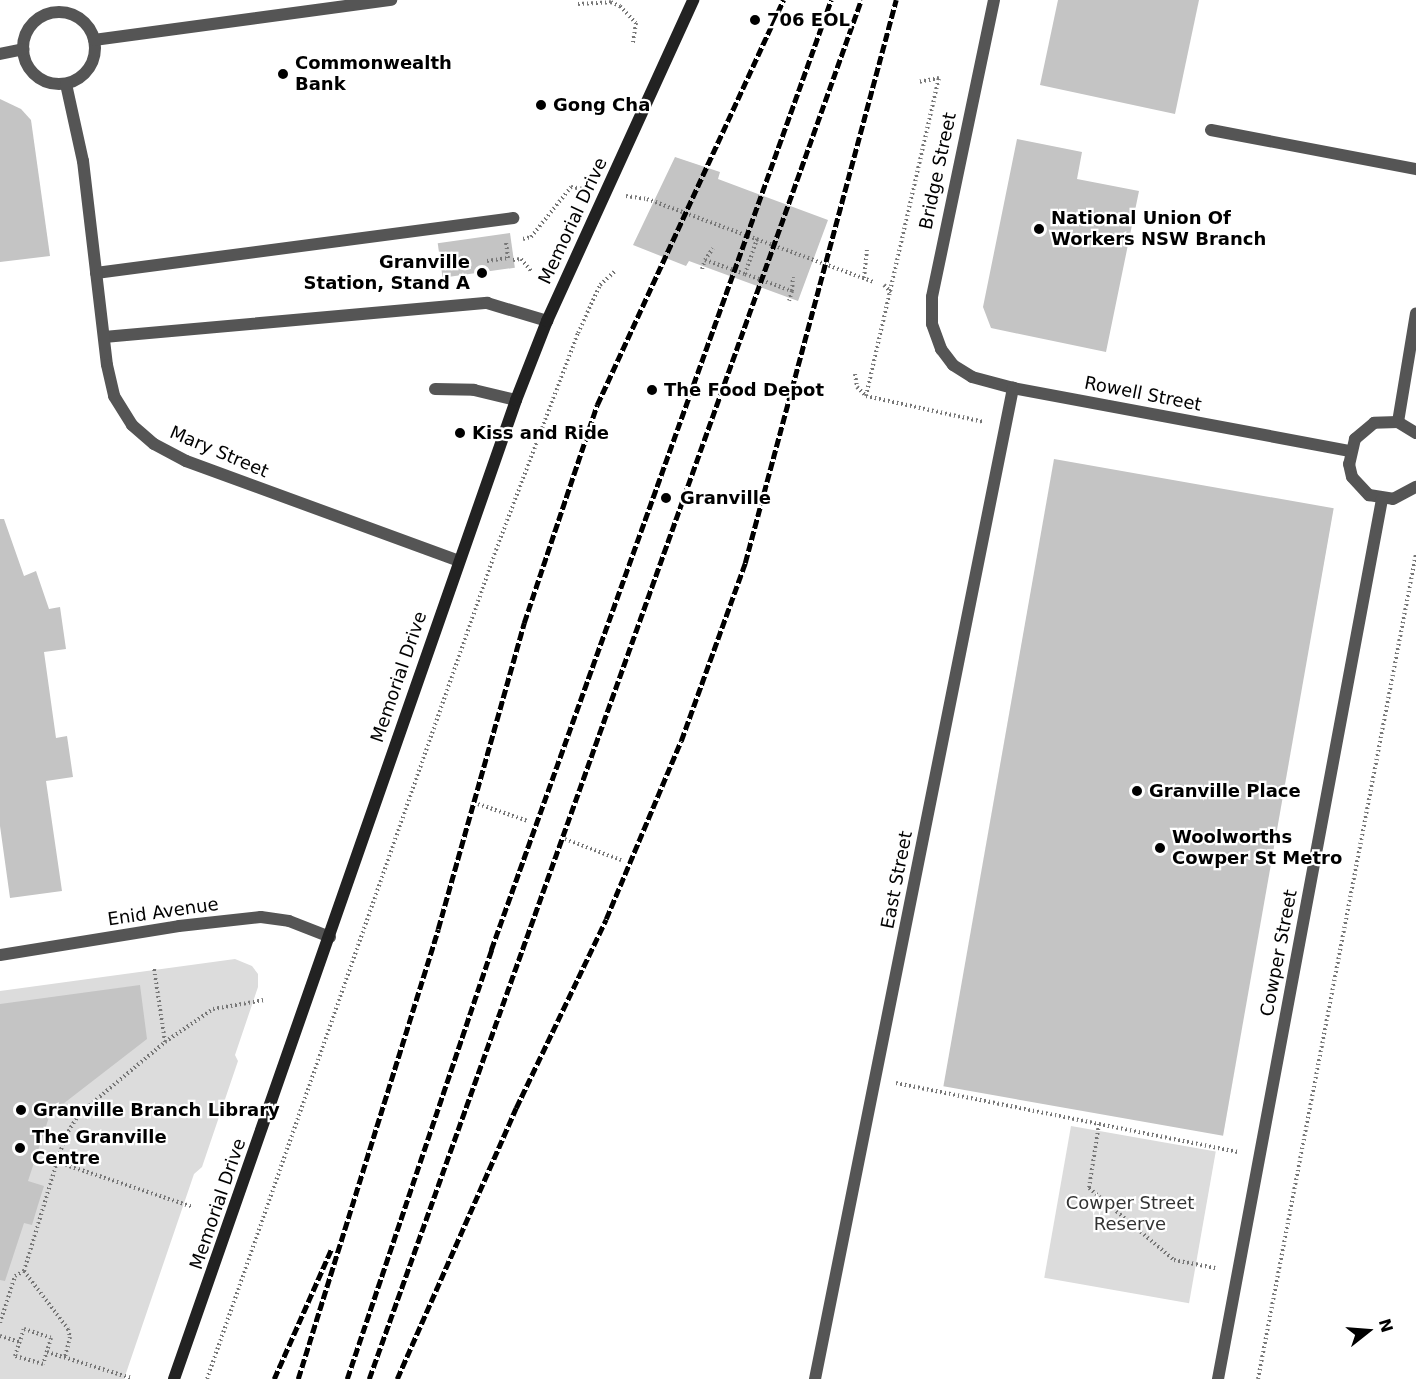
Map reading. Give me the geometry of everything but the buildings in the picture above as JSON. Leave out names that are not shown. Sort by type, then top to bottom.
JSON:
[{"type":"main road","name":"Memorial Drive","points":[[174,1379],[330,937],[457,560],[516,400],[547,321],[693,0]]},
{"type":"street","points":[[94,40],[391,0]]},
{"type":"street","name":"Bridge Street","points":[[940,349],[932,324],[932,297],[994,0]]},
{"type":"street","points":[[59,6],[81,20],[94,40],[89,68],[66,84],[38,78],[25,61],[23,50],[23,38],[37,19],[59,6]]},
{"type":"street","points":[[0,54],[23,50]]},
{"type":"street","name":"Mary Street","points":[[66,84],[83,161],[104,337],[114,396],[132,425],[154,444],[205,469],[457,560]]},
{"type":"street","points":[[1211,130],[1416,169]]},
{"type":"street","points":[[96,273],[513,218]]},
{"type":"street","points":[[104,337],[487,303],[547,321]]},
{"type":"street","points":[[1398,422],[1416,313]]},
{"type":"street","name":"Rowell Street","points":[[940,349],[953,365],[972,376],[1013,388],[1350,451]]},
{"type":"street","name":"East Street","points":[[815,1379],[1013,388]]},
{"type":"street","points":[[435,389],[474,390],[516,400]]},
{"type":"street","points":[[1416,433],[1398,422],[1374,423],[1354,439],[1350,451],[1352,477],[1359,487],[1382,499],[1404,496],[1416,487]]},
{"type":"street","name":"Cowper Street","points":[[1218,1379],[1382,499]]},
{"type":"street","name":"Enid Avenue","points":[[0,956],[179,926],[261,917],[289,921],[330,937]]},
{"type":"path","points":[[578,4],[611,2],[630,13],[636,23],[633,43]]},
{"type":"path","points":[[866,396],[939,78],[918,82]]},
{"type":"path","points":[[487,261],[508,258],[506,242],[531,237],[571,187],[592,190]]},
{"type":"path","points":[[614,194],[647,199],[874,282]]},
{"type":"path","points":[[745,274],[757,239]]},
{"type":"path","points":[[702,269],[713,248]]},
{"type":"path","points":[[864,278],[867,248]]},
{"type":"path","points":[[513,260],[521,259],[532,272]]},
{"type":"path","points":[[705,260],[792,291]]},
{"type":"path","points":[[207,1379],[495,550],[578,333],[600,285],[615,271]]},
{"type":"path","points":[[789,301],[793,277]]},
{"type":"path","points":[[884,285],[891,292]]},
{"type":"path","points":[[855,374],[857,387],[866,396],[1005,427]]},
{"type":"path","points":[[1258,1379],[1416,554]]},
{"type":"path","points":[[478,804],[528,821]]},
{"type":"path","points":[[565,839],[621,860]]},
{"type":"path","points":[[154,968],[165,1042]]},
{"type":"path","points":[[0,1323],[15,1276],[24,1271],[41,1206],[66,1135],[79,1114],[165,1042],[213,1009],[249,1000],[264,1000]]},
{"type":"path","points":[[875,1079],[1260,1156]]},
{"type":"path","points":[[1099,1124],[1089,1188],[1173,1260],[1238,1273]]},
{"type":"path","points":[[57,1162],[193,1207]]},
{"type":"path","points":[[24,1271],[68,1329],[70,1337],[65,1357]]},
{"type":"path","points":[[24,1329],[51,1338],[47,1352],[43,1364],[15,1356],[24,1329]]},
{"type":"path","points":[[0,1336],[20,1342]]},
{"type":"path","points":[[47,1352],[130,1378]]},
{"type":"green space","points":[[235,959],[252,966],[258,974],[258,987],[235,1055],[238,1061],[202,1167],[194,1174],[124,1379],[0,1379],[0,991]]},
{"type":"green space","name":"Cowper Street Reserve","points":[[1071,1126],[1216,1152],[1189,1303],[1044,1278]]},
{"type":"railway","points":[[298,1379],[438,929],[524,623],[597,405],[783,0]]},
{"type":"railway","points":[[347,1379],[491,950],[831,0]]},
{"type":"railway","points":[[369,1379],[861,0]]},
{"type":"railway","points":[[397,1379],[516,1108],[606,919],[681,741],[745,563],[896,0]]},
{"type":"railway","points":[[274,1379],[331,1250]]},
{"type":"place","name":"706 EOL","points":[[755,20]]},
{"type":"place","name":"Commonwealth Bank","points":[[283,74]]},
{"type":"place","name":"Gong Cha","points":[[541,105]]},
{"type":"place","name":"National Union Of Workers NSW Branch","points":[[1039,229]]},
{"type":"place","name":"Granville Station, Stand A","points":[[482,273]]},
{"type":"place","name":"The Food Depot","points":[[652,390]]},
{"type":"place","name":"Kiss and Ride","points":[[460,433]]},
{"type":"place","name":"Granville","points":[[666,498]]},
{"type":"place","name":"Granville Place","points":[[1137,791]]},
{"type":"place","name":"Woolworths Cowper St Metro","points":[[1160,848]]},
{"type":"place","name":"Granville Branch Library","points":[[21,1110]]},
{"type":"place","name":"The Granville Centre","points":[[20,1148]]}]
